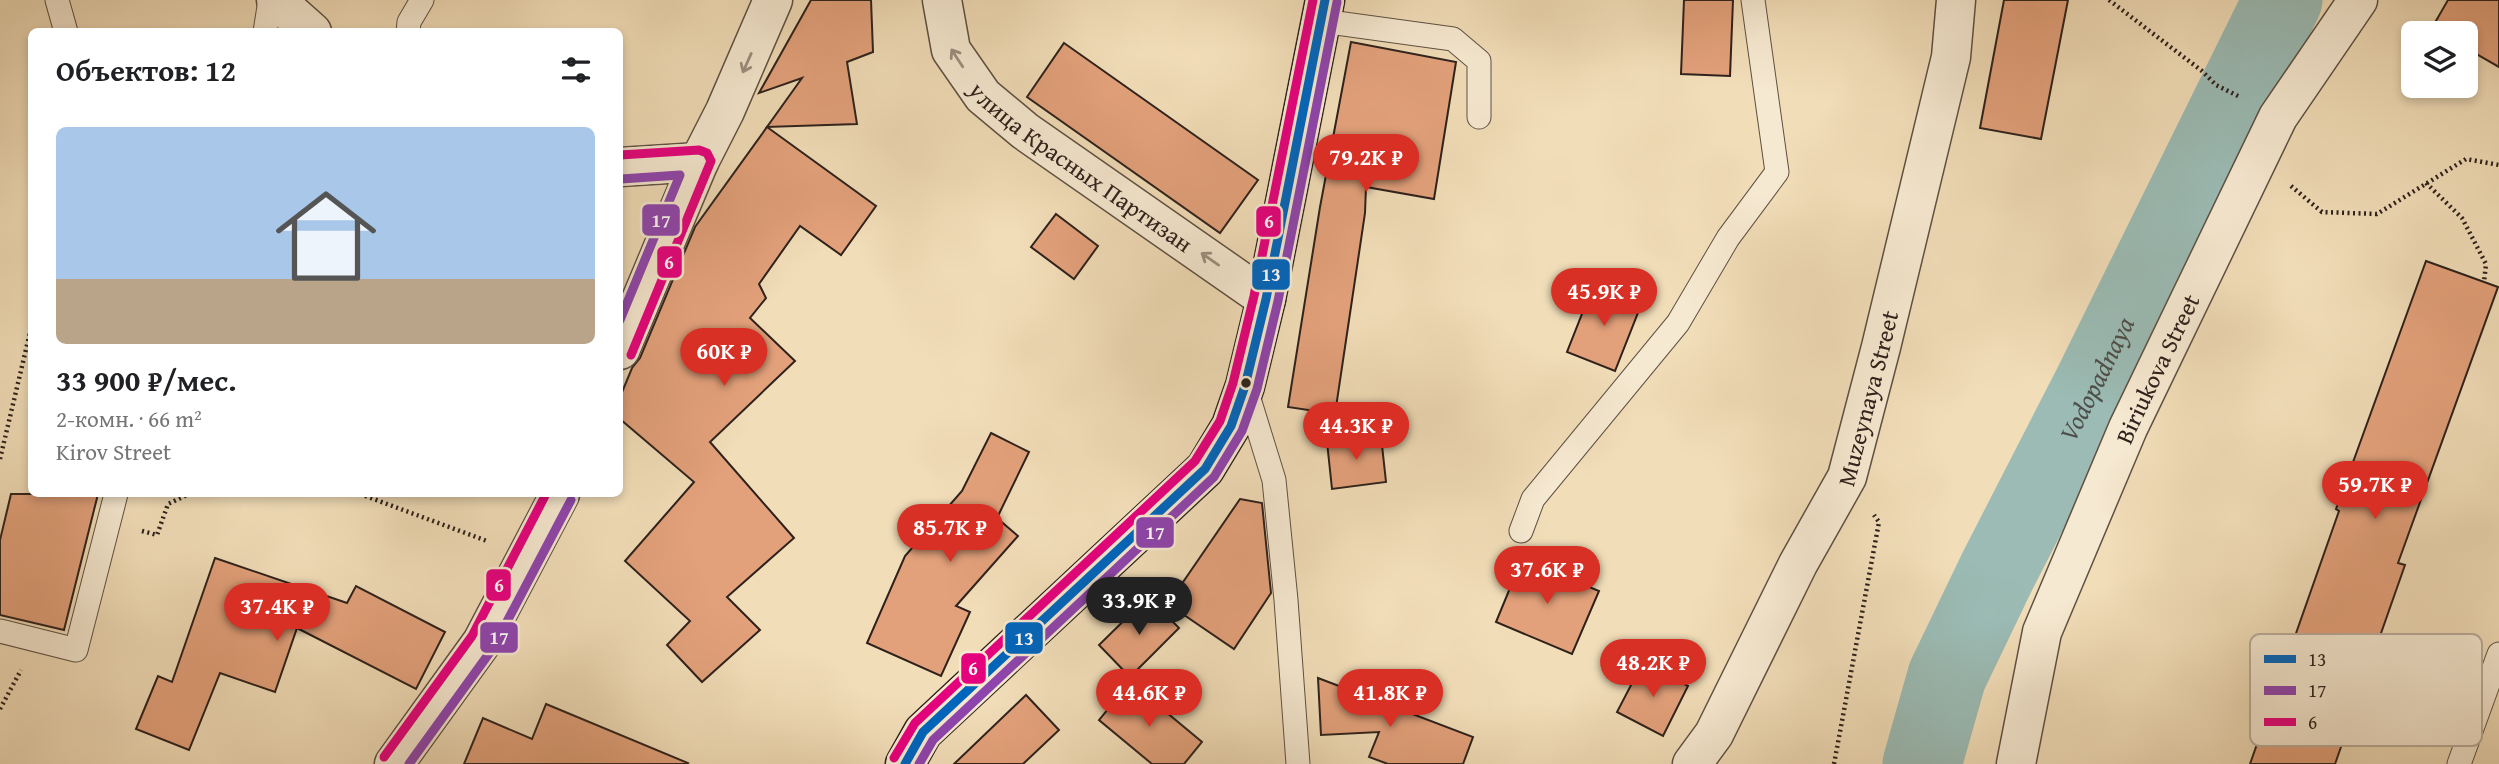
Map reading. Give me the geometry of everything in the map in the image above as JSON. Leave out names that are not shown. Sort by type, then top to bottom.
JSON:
[{"type":"street","points":[[276,0],[308,28]]},
{"type":"street","points":[[623,343],[699,162],[773,0]]},
{"type":"street","name":"улица Красных Партизан","points":[[942,0],[951,50],[983,96],[1026,131],[1266,299]]},
{"type":"street","name":"Muzeynaya Street","points":[[1692,764],[1714,733],[1798,564],[1847,477],[1951,57],[1956,0]]},
{"type":"street","name":"Biriukova Street","points":[[2016,764],[2042,632],[2129,428],[2278,117],[2358,0]]},
{"type":"street","points":[[905,764],[923,732],[1205,469],[1231,426],[1245,386],[1266,299],[1323,10]]},
{"type":"street","points":[[623,167],[699,162]]},
{"type":"street","points":[[394,764],[482,642],[558,497]]},
{"type":"lane","points":[[57,0],[65,28]]},
{"type":"lane","points":[[266,28],[270,0]]},
{"type":"lane","points":[[408,28],[422,0]]},
{"type":"lane","points":[[1521,531],[1533,499],[1678,323],[1728,238],[1777,172],[1753,0]]},
{"type":"lane","points":[[1323,10],[1453,39],[1479,61],[1479,117]]},
{"type":"lane","points":[[1245,386],[1274,480],[1298,764]]},
{"type":"lane","points":[[0,631],[76,650],[115,497]]},
{"type":"lane","points":[[2482,701],[2499,654]]},
{"type":"lane","points":[[2459,764],[2466,746]]},
{"type":"path","points":[[2109,0],[2202,71],[2216,85]]},
{"type":"path","points":[[2258,159],[2322,212],[2376,214],[2466,159],[2499,165]]},
{"type":"path","points":[[2426,183],[2462,218],[2486,264],[2484,282]]},
{"type":"path","points":[[0,459],[28,341]]},
{"type":"path","points":[[1834,764],[1879,523],[1847,477]]},
{"type":"path","points":[[168,504],[183,497]]},
{"type":"path","points":[[368,497],[527,556]]},
{"type":"building","points":[[811,0],[871,0],[873,52],[847,62],[857,124],[767,127],[802,78],[759,93]]},
{"type":"building","points":[[1684,0],[1733,0],[1730,76],[1681,74]]},
{"type":"building","points":[[2004,0],[2068,0],[2041,139],[1980,128]]},
{"type":"building","points":[[2448,0],[2499,0],[2499,67],[2478,55],[2478,21],[2436,21]]},
{"type":"building","points":[[1351,42],[1456,62],[1434,199],[1366,187],[1365,213],[1335,414],[1288,407],[1320,207]]},
{"type":"building","points":[[1064,43],[1258,180],[1220,233],[1027,97]]},
{"type":"building","points":[[767,127],[876,206],[841,255],[800,226],[759,284],[766,298],[750,318],[795,361],[710,442],[794,538],[727,597],[760,630],[702,682],[667,645],[690,621],[625,561],[694,482],[623,422],[623,390],[632,368],[640,358],[695,227]]},
{"type":"building","points":[[1056,214],[1098,246],[1074,279],[1031,247]]},
{"type":"building","points":[[2426,261],[2498,287],[2398,563],[2405,565],[2381,634],[2296,634],[2339,511],[2336,509]]},
{"type":"building","points":[[1593,286],[1641,305],[1615,371],[1567,352]]},
{"type":"building","points":[[991,433],[1029,452],[997,518],[1018,536],[956,606],[970,612],[941,676],[867,643],[905,556],[962,491]]},
{"type":"building","points":[[1381,436],[1386,482],[1332,489],[1327,442]]},
{"type":"building","points":[[11,494],[28,494],[28,497],[97,497],[64,630],[0,615],[0,540]]},
{"type":"building","points":[[1240,499],[1262,503],[1271,593],[1234,649],[1168,604]]},
{"type":"building","points":[[215,558],[347,603],[356,586],[445,632],[416,689],[297,628],[275,692],[220,673],[189,750],[136,729],[158,676],[172,682]]},
{"type":"building","points":[[1522,559],[1599,591],[1572,654],[1496,622]]},
{"type":"building","points":[[1148,597],[1179,628],[1130,677],[1099,645]]},
{"type":"building","points":[[1643,662],[1688,686],[1663,736],[1617,712]]},
{"type":"building","points":[[1318,678],[1473,737],[1463,764],[1388,764],[1369,757],[1379,732],[1321,735]]},
{"type":"building","points":[[1130,682],[1202,742],[1184,764],[1152,764],[1099,720]]},
{"type":"building","points":[[1026,695],[1059,730],[1023,764],[954,764]]},
{"type":"building","points":[[546,704],[688,763],[464,764],[483,718],[532,739]]},
{"type":"building","points":[[2256,746],[2341,746],[2335,764],[2250,764]]},
{"type":"waterway","name":"Vodopadnaya","points":[[1922,764],[1947,676],[2283,0]]},
{"type":"transit line","name":"6","points":[[894,758],[915,723],[1195,461],[1220,421],[1233,383],[1254,296],[1313,0]]},
{"type":"transit line","name":"13","points":[[905,764],[923,732],[1205,469],[1231,426],[1245,386],[1266,299],[1325,0]]},
{"type":"transit line","name":"17","points":[[919,764],[933,740],[1214,477],[1242,431],[1257,389],[1278,301],[1337,2]]},
{"type":"transit line","name":"6","points":[[623,155],[699,150],[707,153],[711,161],[631,355]]},
{"type":"transit line","name":"17","points":[[623,179],[680,175],[623,313]]},
{"type":"transit line","name":"6","points":[[384,757],[472,636],[544,497]]},
{"type":"transit line","name":"17","points":[[409,764],[493,648],[571,500]]}]
